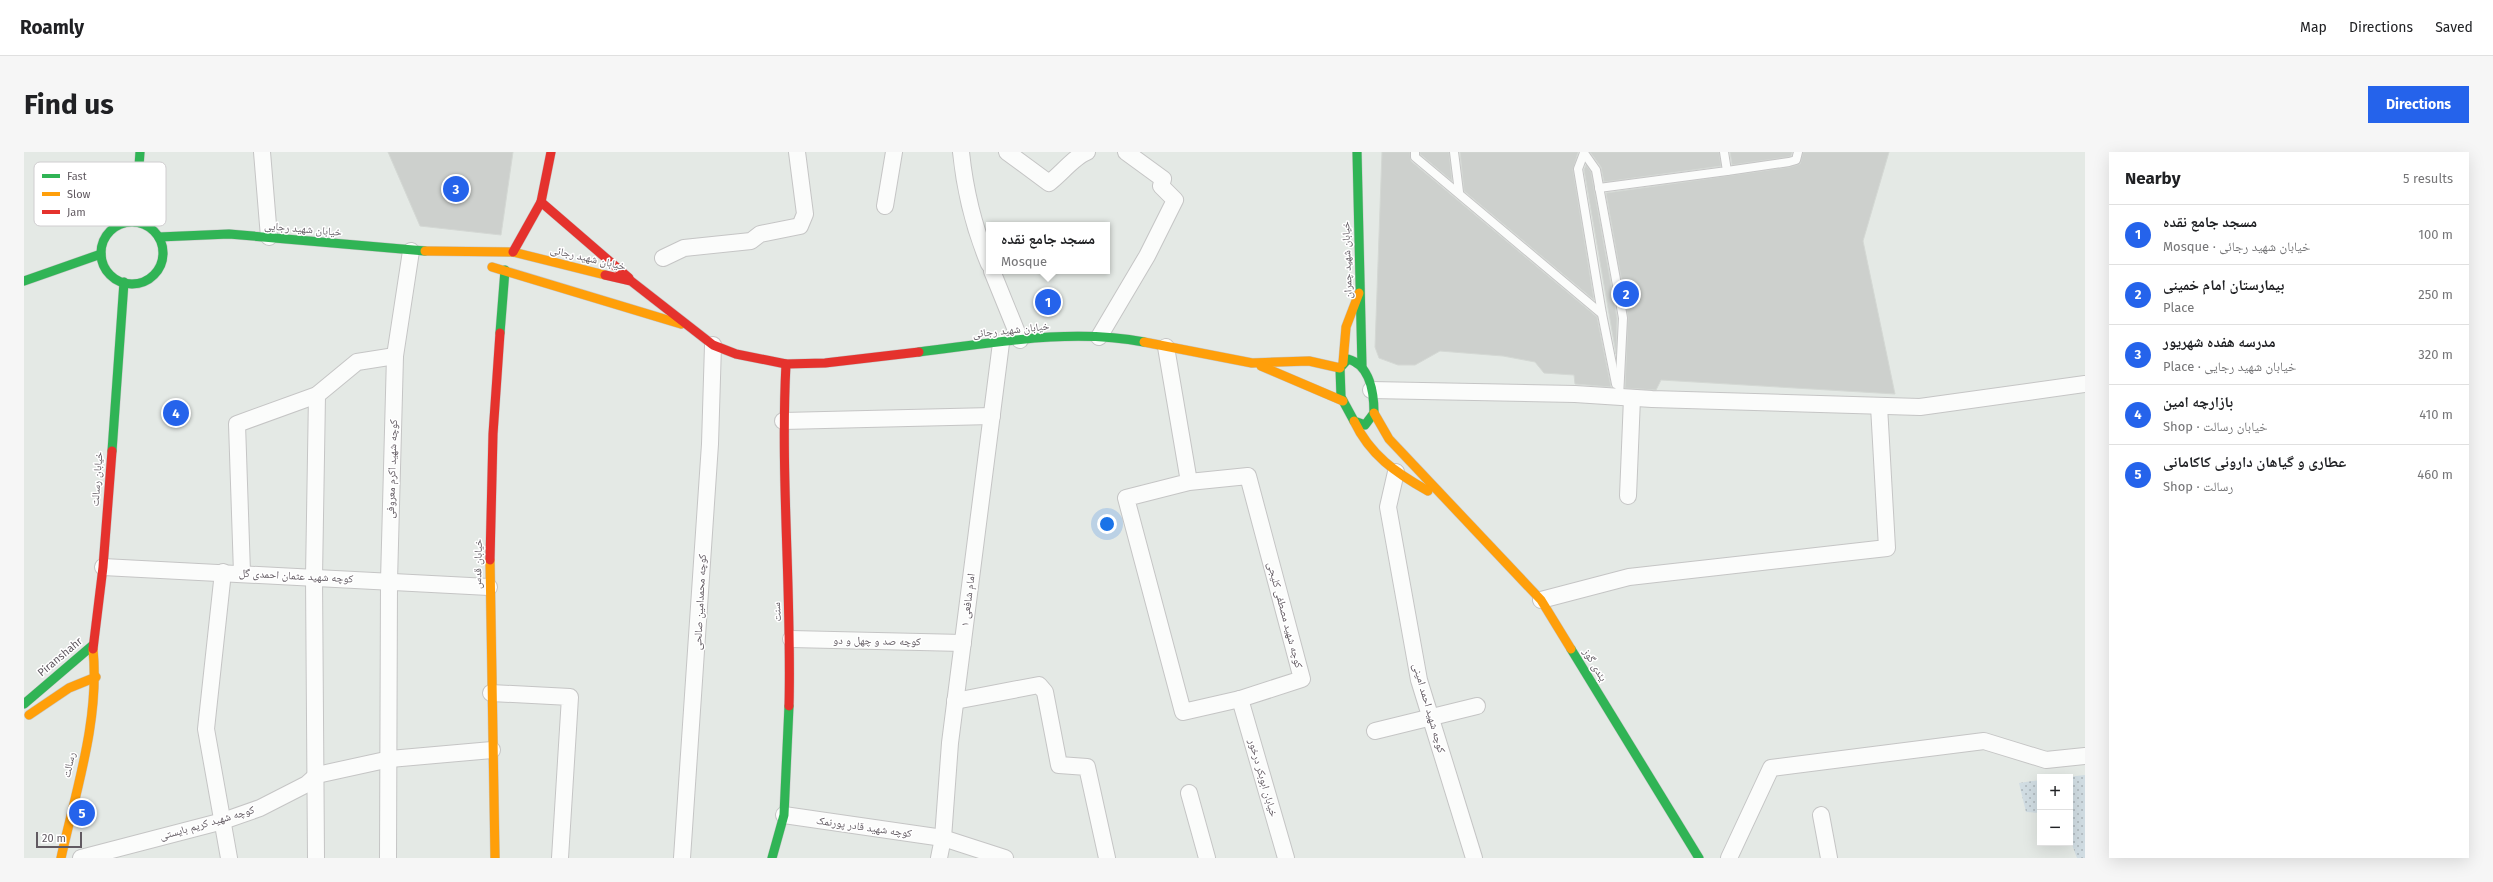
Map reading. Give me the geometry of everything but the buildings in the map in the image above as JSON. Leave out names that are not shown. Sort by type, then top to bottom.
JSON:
[{"type":"main road","points":[[139,162],[140,152]]},
{"type":"main road","points":[[513,252],[541,202],[551,152]]},
{"type":"main road","name":"خیابان شهید چمران","points":[[1357,152],[1359,292],[1362,367]]},
{"type":"main road","points":[[541,202],[630,289],[620,307]]},
{"type":"main road","points":[[120,226],[108,233],[103,243],[101,254],[107,270],[113,277],[124,282],[140,283],[155,274],[163,257],[159,238],[153,230],[144,226]]},
{"type":"main road","name":"خیابان شهید رجایی","points":[[159,238],[229,234],[444,253],[513,252]]},
{"type":"main road","name":"خیابان شهید رجائی","points":[[513,252],[630,289],[690,327],[713,345],[736,354],[786,364],[825,363],[1020,340],[1099,337],[1129,339],[1252,363],[1309,361],[1342,366],[1352,360],[1362,367]]},
{"type":"main road","name":"خیابان شهید رجایی","points":[[444,253],[505,270]]},
{"type":"main road","points":[[24,281],[101,254]]},
{"type":"main road","name":"خیابان شهید رجائی","points":[[505,270],[574,290],[620,307],[690,327]]},
{"type":"main road","name":"خیابان قدس","points":[[495,858],[489,587],[493,434],[505,270]]},
{"type":"main road","name":"خیابان رسالت","points":[[96,677],[93,645],[103,567],[124,282]]},
{"type":"main road","points":[[1359,292],[1347,316],[1344,327],[1342,366],[1339,383],[1343,401],[1360,436],[1374,455],[1396,472],[1449,502]]},
{"type":"main road","points":[[1252,363],[1311,386],[1343,401]]},
{"type":"main road","name":"سنت","points":[[772,858],[784,815],[788,765],[791,639],[786,554],[784,421],[786,364]]},
{"type":"main road","points":[[1354,421],[1364,425],[1374,413],[1372,390],[1362,367]]},
{"type":"main road","name":"یئدی گوز","points":[[1374,413],[1389,439],[1541,600],[1699,858]]},
{"type":"main road","name":"Piranshahr","points":[[24,704],[93,645]]},
{"type":"main road","points":[[24,718],[69,688],[96,677]]},
{"type":"main road","name":"رسالت","points":[[61,858],[90,728],[96,677]]},
{"type":"street","points":[[263,152],[269,238]]},
{"type":"street","points":[[663,258],[684,248],[751,241],[760,234],[800,226],[804,214],[798,152]]},
{"type":"street","points":[[884,206],[894,152]]},
{"type":"street","points":[[961,152],[964,179],[972,217],[986,256]]},
{"type":"street","points":[[1007,152],[1050,183],[1063,173],[1080,154],[1087,152]]},
{"type":"street","points":[[1099,337],[1147,256],[1175,200],[1161,186],[1163,178],[1126,152]]},
{"type":"street","name":"کوچه شهید اکرم معروفی","points":[[388,858],[390,758],[389,581],[395,356],[411,250]]},
{"type":"street","points":[[993,274],[1020,340]]},
{"type":"street","name":"امام شافعی ۱","points":[[939,858],[943,838],[955,701],[1001,343]]},
{"type":"street","name":"کوچه محمدامین صالحی","points":[[682,858],[710,444],[713,345]]},
{"type":"street","points":[[1166,347],[1189,482]]},
{"type":"street","points":[[242,573],[237,424],[317,396],[357,362],[395,356]]},
{"type":"street","points":[[1372,390],[1575,394],[1920,407],[2085,384]]},
{"type":"street","points":[[316,858],[317,775],[314,577],[317,396]]},
{"type":"street","points":[[1625,397],[1628,496]]},
{"type":"street","points":[[1541,600],[1629,577],[1887,548],[1879,406]]},
{"type":"street","points":[[784,421],[992,416]]},
{"type":"street","name":"کوچه شهید احمد امینی","points":[[1396,472],[1388,507],[1418,680],[1431,717],[1474,858]]},
{"type":"street","name":"کوچه شهید مصطفی کلیجی","points":[[1248,476],[1302,679],[1240,698],[1183,712],[1126,498],[1189,482],[1248,476]]},
{"type":"street","name":"کوچه شهید عثمان احمدی گل","points":[[103,567],[223,572],[489,587]]},
{"type":"street","points":[[223,572],[206,729],[229,858]]},
{"type":"street","name":"کوچه صد و چهل و دو","points":[[791,639],[963,643]]},
{"type":"street","points":[[955,701],[1039,685],[1045,692],[1059,765],[1087,767],[1107,858]]},
{"type":"street","points":[[491,693],[570,697],[560,858]]},
{"type":"street","name":"خیابان ابوبکر درخور","points":[[1240,698],[1286,858]]},
{"type":"street","points":[[1375,731],[1477,706]]},
{"type":"street","points":[[1729,858],[1771,768],[1984,741],[2046,760],[2085,756]]},
{"type":"street","name":"کوچه شهید کریم بایستی","points":[[81,858],[223,820],[260,808],[307,784],[317,775],[390,758],[492,750]]},
{"type":"street","points":[[1189,793],[1207,858]]},
{"type":"street","name":"کوچه شهید قادر پورنمک","points":[[784,815],[943,838],[1005,858]]},
{"type":"street","points":[[1821,815],[1829,858]]},
{"type":"lane","points":[[1415,152],[1415,157],[1459,192],[1602,314]]},
{"type":"lane","points":[[1454,152],[1459,192]]},
{"type":"lane","points":[[1724,152],[1726,171]]},
{"type":"lane","points":[[1600,188],[1789,162],[1796,160],[1798,152]]},
{"type":"lane","points":[[1584,154],[1596,170],[1623,318],[1625,397],[1602,314],[1578,169],[1584,154]]},
{"type":"shaded area","points":[[2085,775],[2085,858],[2077,858],[2073,846],[2073,776]]},
{"type":"shaded area","points":[[2037,780],[2037,813],[2026,812],[2019,783]]},
{"type":"traffic: fast","points":[[139,162],[140,152]]},
{"type":"traffic: fast","points":[[1357,152],[1362,367]]},
{"type":"traffic: fast","points":[[118,226],[106,236],[101,253],[106,270],[115,279],[132,284],[149,279],[158,270],[163,253]]},
{"type":"traffic: fast","points":[[146,226],[158,236],[163,253]]},
{"type":"traffic: fast","points":[[159,237],[229,234],[425,251]]},
{"type":"traffic: fast","points":[[24,281],[101,254]]},
{"type":"traffic: fast","points":[[500,333],[505,270]]},
{"type":"traffic: fast","points":[[112,451],[124,282]]},
{"type":"traffic: fast","points":[[919,352],[1032,338],[1088,336],[1144,342]]},
{"type":"traffic: fast","points":[[1348,359],[1355,362],[1366,373],[1372,389],[1374,413],[1365,425],[1354,421],[1341,397],[1340,368],[1348,359]]},
{"type":"traffic: fast","points":[[24,704],[93,645]]},
{"type":"traffic: fast","points":[[1571,649],[1699,858]]},
{"type":"traffic: fast","points":[[772,858],[784,815],[789,706]]},
{"type":"traffic: slow","points":[[425,251],[513,252],[605,275]]},
{"type":"traffic: slow","points":[[492,267],[681,324]]},
{"type":"traffic: slow","points":[[1343,363],[1346,327],[1359,293]]},
{"type":"traffic: slow","points":[[1144,342],[1252,363],[1309,361],[1340,368]]},
{"type":"traffic: slow","points":[[1261,366],[1343,401]]},
{"type":"traffic: slow","points":[[1374,413],[1389,439],[1541,600],[1571,649]]},
{"type":"traffic: slow","points":[[1354,421],[1368,444],[1385,462],[1405,477],[1428,491]]},
{"type":"traffic: slow","points":[[490,560],[495,858]]},
{"type":"traffic: slow","points":[[61,858],[80,780],[90,728],[93,702],[93,649]]},
{"type":"traffic: slow","points":[[29,715],[69,688],[96,677]]},
{"type":"traffic: jam","points":[[513,252],[541,202],[551,152]]},
{"type":"traffic: jam","points":[[541,202],[629,278]]},
{"type":"traffic: jam","points":[[605,275],[631,281],[713,345],[736,354],[786,364],[825,363],[919,352]]},
{"type":"traffic: jam","points":[[490,560],[493,434],[500,333]]},
{"type":"traffic: jam","points":[[786,364],[784,450],[789,620],[789,706]]},
{"type":"traffic: jam","points":[[93,649],[103,567],[112,451]]},
{"type":"place","name":"مدرسه هفده شهریور","points":[[456,189]]},
{"type":"place","name":"بیمارستان امام خمینی","points":[[1626,294]]},
{"type":"place","name":"مسجد جامع نقده","points":[[1048,302]]},
{"type":"place","name":"بازارچه امین","points":[[176,413]]},
{"type":"place","name":"عطاری و گیاهان داروئی کاکامانی","points":[[82,813]]}]
